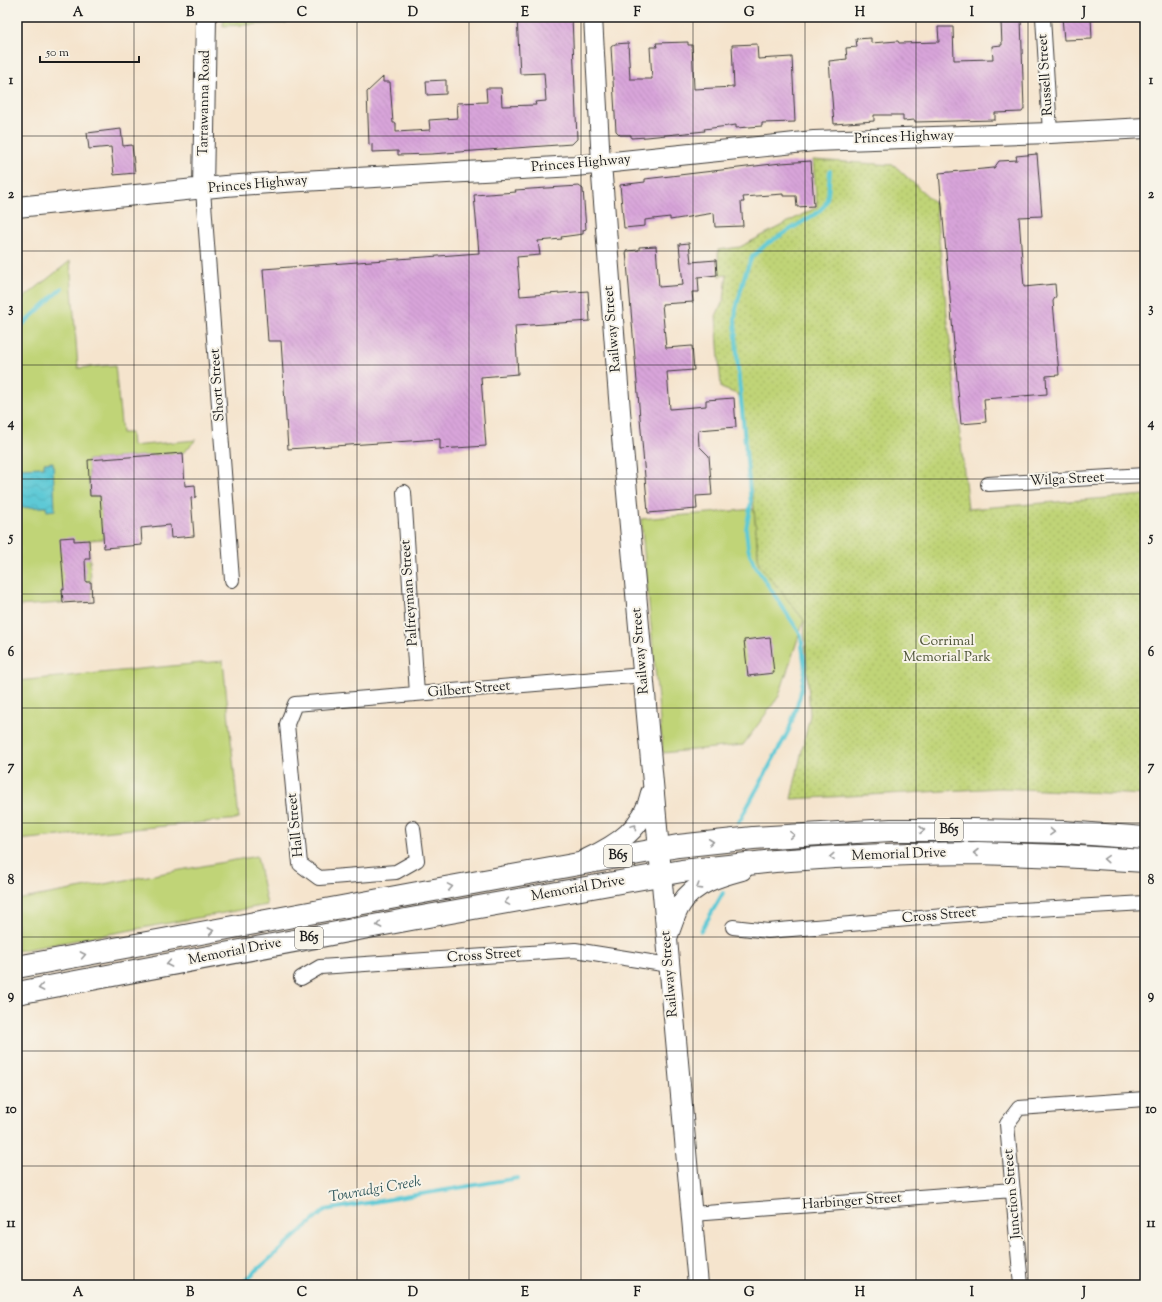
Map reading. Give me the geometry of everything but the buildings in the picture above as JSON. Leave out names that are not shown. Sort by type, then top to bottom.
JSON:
[{"type":"main road","name":"Tarrawanna Road","points":[[203,190],[206,17]]},
{"type":"main road","name":"Princes Highway","points":[[17,208],[284,182],[601,163],[814,141],[1050,133],[1145,128]]},
{"type":"main road","name":"Railway Street","points":[[601,163],[622,437],[698,1285]]},
{"type":"main road","points":[[578,863],[609,848],[635,827],[646,808],[653,780]]},
{"type":"main road","name":"Memorial Drive","points":[[17,968],[578,863],[658,849],[753,838],[891,830],[973,830],[1145,838]]},
{"type":"main road","name":"Memorial Drive","points":[[17,993],[660,874],[775,861],[872,855],[978,853],[1145,861]]},
{"type":"main road","points":[[667,938],[681,904],[691,892],[705,883],[719,877],[775,861]]},
{"type":"street","name":"Railway Street","points":[[593,17],[601,163]]},
{"type":"street","name":"Russell Street","points":[[1043,17],[1050,133]]},
{"type":"street","name":"Short Street","points":[[203,190],[232,580]]},
{"type":"street","name":"Wilga Street","points":[[988,484],[1145,475]]},
{"type":"street","name":"Palfreyman Street","points":[[404,492],[417,694]]},
{"type":"street","name":"Gilbert Street","points":[[295,704],[644,674]]},
{"type":"street","name":"Hall Street","points":[[295,704],[287,724],[300,864],[318,878],[396,872],[417,860],[413,828]]},
{"type":"street","name":"Cross Street","points":[[733,927],[768,931],[1003,911],[1145,903]]},
{"type":"street","name":"Cross Street","points":[[301,978],[320,967],[575,950],[669,965]]},
{"type":"street","name":"Junction Street","points":[[1021,1285],[1007,1124],[1019,1108],[1145,1099]]},
{"type":"street","name":"Harbinger Street","points":[[692,1214],[1013,1190]]},
{"type":"green space","points":[[224,17],[287,17],[286,23],[223,26]]},
{"type":"green space","name":"Corrimal Memorial Park","points":[[813,160],[894,165],[935,203],[968,509],[1145,495],[1145,795],[1001,788],[791,799],[810,715],[804,620],[759,564],[754,509],[739,395],[721,388],[716,316],[724,299],[727,275],[719,276],[718,250],[740,247],[817,207]]},
{"type":"green space","points":[[70,261],[78,368],[115,365],[122,433],[131,433],[132,446],[196,440],[183,453],[88,460],[90,496],[100,496],[104,539],[89,540],[92,601],[17,606],[17,303]]},
{"type":"green space","points":[[754,509],[759,564],[804,620],[779,696],[743,745],[663,753],[641,519]]},
{"type":"green space","points":[[223,661],[239,819],[17,840],[17,681]]},
{"type":"green space","points":[[257,856],[267,905],[17,951],[17,900]]},
{"type":"water","points":[[53,462],[55,510],[47,511],[46,507],[17,508],[17,468],[44,467],[44,463]]},
{"type":"waterway","points":[[739,822],[789,730],[800,696],[805,670],[801,635],[754,564],[748,548],[746,529],[751,503],[738,369],[735,320],[736,309],[745,274],[752,257],[765,245],[817,213],[825,205],[828,195],[830,171]]},
{"type":"waterway","points":[[17,330],[62,288]]},
{"type":"waterway","points":[[701,931],[723,893]]},
{"type":"waterway","name":"Towradgi Creek","points":[[240,1285],[325,1210],[518,1178]]}]
